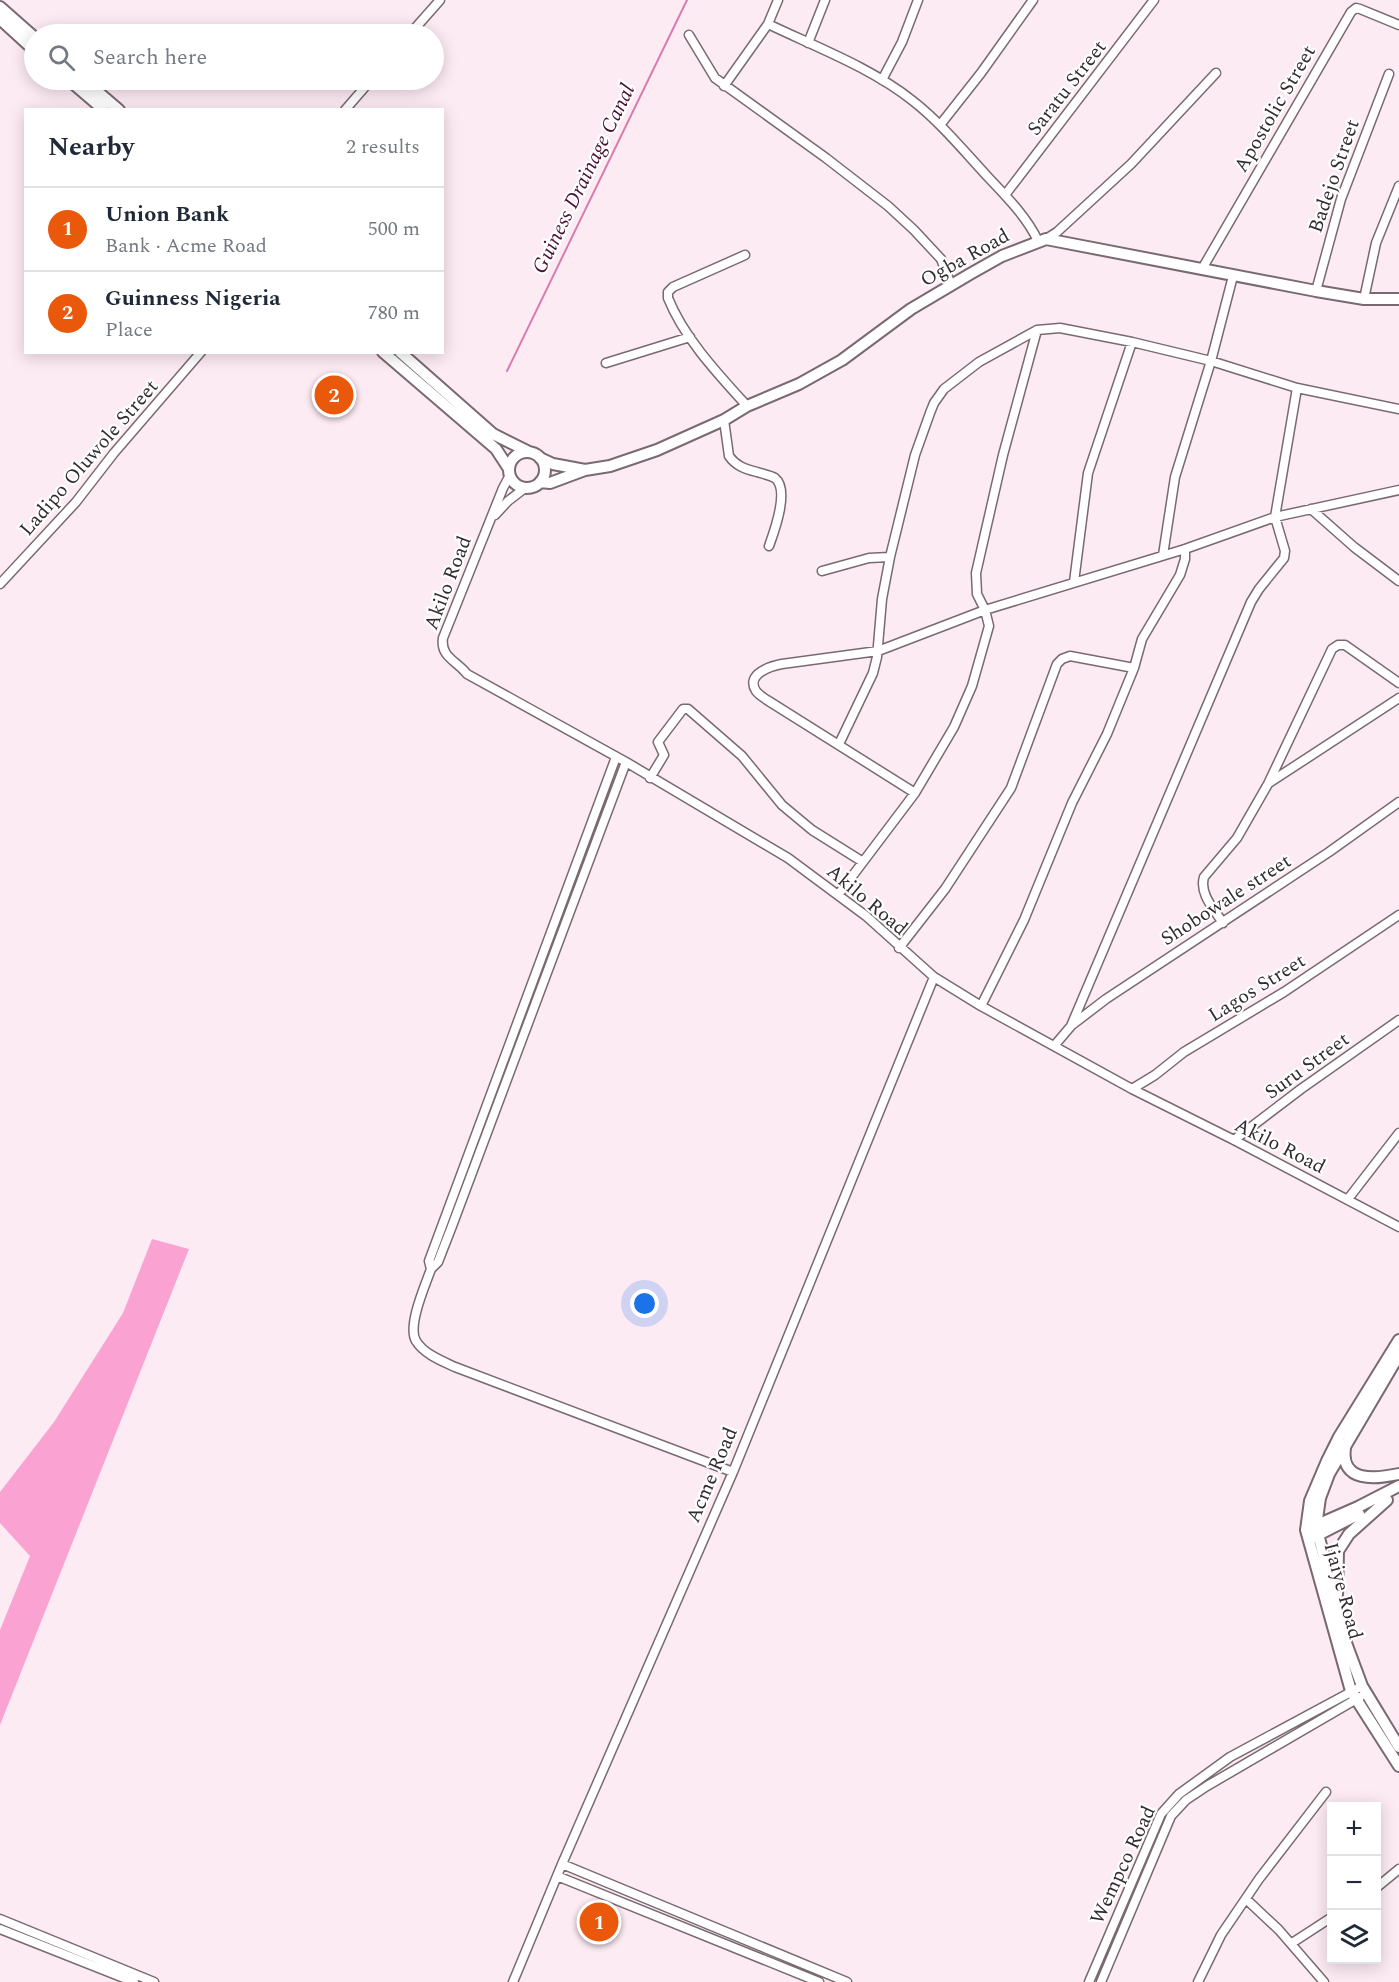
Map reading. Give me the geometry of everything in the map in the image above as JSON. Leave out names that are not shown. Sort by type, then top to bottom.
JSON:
[{"type":"main road","points":[[0,7],[24,28]]},
{"type":"main road","points":[[0,19],[24,41]]},
{"type":"main road","points":[[81,90],[102,108]]},
{"type":"main road","points":[[96,90],[117,108]]},
{"type":"main road","points":[[1042,240],[1364,299],[1399,299]]},
{"type":"main road","name":"Ogba Road","points":[[540,482],[550,483],[585,470],[610,466],[657,450],[724,420],[747,406],[799,384],[842,360],[911,309],[951,285],[1002,256],[1042,240]]},
{"type":"main road","points":[[385,354],[496,449],[516,484],[525,488],[540,482],[545,472],[540,458],[493,434],[402,354]]},
{"type":"main road","points":[[510,472],[515,456],[529,452]]},
{"type":"main road","name":"Ogba Road","points":[[540,458],[553,464],[585,470]]},
{"type":"main road","points":[[1312,1533],[1310,1501],[1316,1482],[1339,1437],[1399,1340]]},
{"type":"main road","points":[[1312,1533],[1329,1474],[1399,1355]]},
{"type":"main road","points":[[1346,1445],[1344,1458],[1348,1468],[1356,1474],[1372,1478],[1399,1474]]},
{"type":"main road","points":[[1312,1533],[1399,1486]]},
{"type":"main road","points":[[1312,1533],[1399,1494]]},
{"type":"main road","points":[[1336,1607],[1338,1551],[1349,1534],[1387,1500]]},
{"type":"main road","name":"Ijaiye Road","points":[[1312,1533],[1336,1607],[1359,1692],[1399,1747]]},
{"type":"main road","name":"Ijaiye Road","points":[[1312,1533],[1359,1692],[1399,1766]]},
{"type":"street","points":[[419,24],[440,0]]},
{"type":"street","points":[[724,86],[768,24],[778,0]]},
{"type":"street","points":[[808,43],[825,0]]},
{"type":"street","points":[[882,80],[903,42],[918,0]]},
{"type":"street","points":[[940,125],[981,73],[1033,0]]},
{"type":"street","name":"Saratu Street","points":[[1005,195],[1154,0]]},
{"type":"street","name":"Apostolic Street","points":[[1202,269],[1350,12],[1356,8],[1360,9],[1399,25]]},
{"type":"street","points":[[768,24],[882,80],[913,101],[940,125],[1005,195],[1042,240],[1057,232],[1131,164],[1216,72]]},
{"type":"street","points":[[689,35],[715,78],[724,86],[826,158],[888,206],[931,247],[940,259],[951,285]]},
{"type":"street","name":"Badejo Street","points":[[1316,291],[1341,199],[1389,74]]},
{"type":"street","points":[[347,108],[362,90]]},
{"type":"street","points":[[1364,299],[1376,243],[1399,186]]},
{"type":"street","points":[[745,255],[673,287],[668,292],[670,303],[690,337],[747,406]]},
{"type":"street","points":[[1163,555],[1176,477],[1211,361],[1233,276]]},
{"type":"street","points":[[839,744],[873,674],[878,651],[879,618],[890,557],[915,454],[930,413],[939,396],[951,382],[979,362],[1037,330],[1060,328],[1211,361],[1297,388],[1399,409]]},
{"type":"street","points":[[838,895],[915,793],[966,703],[988,633],[985,610],[977,594],[976,573],[1003,455],[1037,330]]},
{"type":"street","points":[[606,363],[690,337]]},
{"type":"street","points":[[1074,582],[1088,473],[1132,342]]},
{"type":"street","name":"Ladipo Oluwole Street","points":[[0,584],[76,502],[114,453],[199,354]]},
{"type":"street","points":[[1054,1046],[1071,1026],[1251,602],[1284,558],[1285,551],[1275,517],[1297,388]]},
{"type":"street","points":[[724,420],[729,456],[732,461],[745,469],[773,477],[779,483],[782,495],[777,522],[769,546]]},
{"type":"street","name":"Akilo Road","points":[[510,472],[443,638],[443,651],[467,674],[626,762],[788,858],[866,916],[934,977],[981,1006],[1132,1089],[1399,1227]]},
{"type":"street","name":"Akilo Road","points":[[490,523],[508,501],[525,488]]},
{"type":"street","points":[[915,793],[767,700],[756,691],[754,680],[766,668],[782,664],[878,651],[985,610],[1185,549],[1275,517],[1399,490]]},
{"type":"street","points":[[1311,509],[1354,547],[1399,581]]},
{"type":"street","points":[[981,1006],[1024,920],[1072,803],[1107,734],[1134,668],[1142,639],[1180,575],[1185,559],[1185,549]]},
{"type":"street","points":[[822,571],[869,558],[890,557]]},
{"type":"street","points":[[1223,923],[1204,893],[1202,884],[1204,877],[1238,838],[1268,784],[1332,649],[1338,645],[1345,645],[1399,682]]},
{"type":"street","points":[[899,948],[945,889],[1011,788],[1057,664],[1070,656],[1134,668]]},
{"type":"street","points":[[1268,784],[1399,698]]},
{"type":"street","points":[[650,778],[664,755],[658,745],[660,738],[683,709],[688,709],[742,756],[783,805],[812,830],[863,862]]},
{"type":"street","points":[[448,1225],[480,1123],[616,757]]},
{"type":"street","points":[[626,762],[490,1126],[448,1225],[429,1261],[431,1269],[413,1328],[414,1339],[420,1347],[436,1358],[732,1472]]},
{"type":"street","name":"Shobowale street","points":[[1071,1026],[1106,999],[1329,852],[1399,802]]},
{"type":"street","name":"Lagos Street","points":[[1132,1089],[1155,1075],[1184,1052],[1284,992],[1399,915]]},
{"type":"street","name":"Acme Road","points":[[513,1982],[732,1472],[934,977]]},
{"type":"street","name":"Suru Street","points":[[1234,1140],[1301,1089],[1399,1020]]},
{"type":"street","points":[[480,1123],[490,1126]]},
{"type":"street","points":[[1348,1199],[1399,1133]]},
{"type":"street","name":"Wempco Road","points":[[1089,1982],[1161,1814],[1179,1794],[1230,1757],[1359,1692]]},
{"type":"street","name":"Wempco Road","points":[[1101,1982],[1171,1816],[1186,1800],[1207,1786],[1359,1692]]},
{"type":"street","points":[[1198,1982],[1221,1935],[1259,1879],[1326,1792]]},
{"type":"street","points":[[562,1864],[847,1982]]},
{"type":"street","points":[[1381,1885],[1399,1869]]},
{"type":"street","points":[[557,1876],[819,1982]]},
{"type":"street","points":[[1246,1899],[1292,1943],[1324,1982]]},
{"type":"street","points":[[658,1916],[662,1905]]},
{"type":"street","points":[[0,1920],[154,1982]]},
{"type":"street","points":[[1292,1943],[1327,1920]]},
{"type":"street","points":[[0,1929],[134,1982]]},
{"type":"shaded area","points":[[152,1239],[189,1249],[0,1725],[0,1630],[30,1556],[0,1523],[0,1492],[54,1422],[123,1313]]},
{"type":"waterway","name":"Guiness Drainage Canal","points":[[507,371],[687,0]]},
{"type":"place","name":"Guinness Nigeria","points":[[334,395]]},
{"type":"place","name":"Union Bank","points":[[599,1922]]}]
